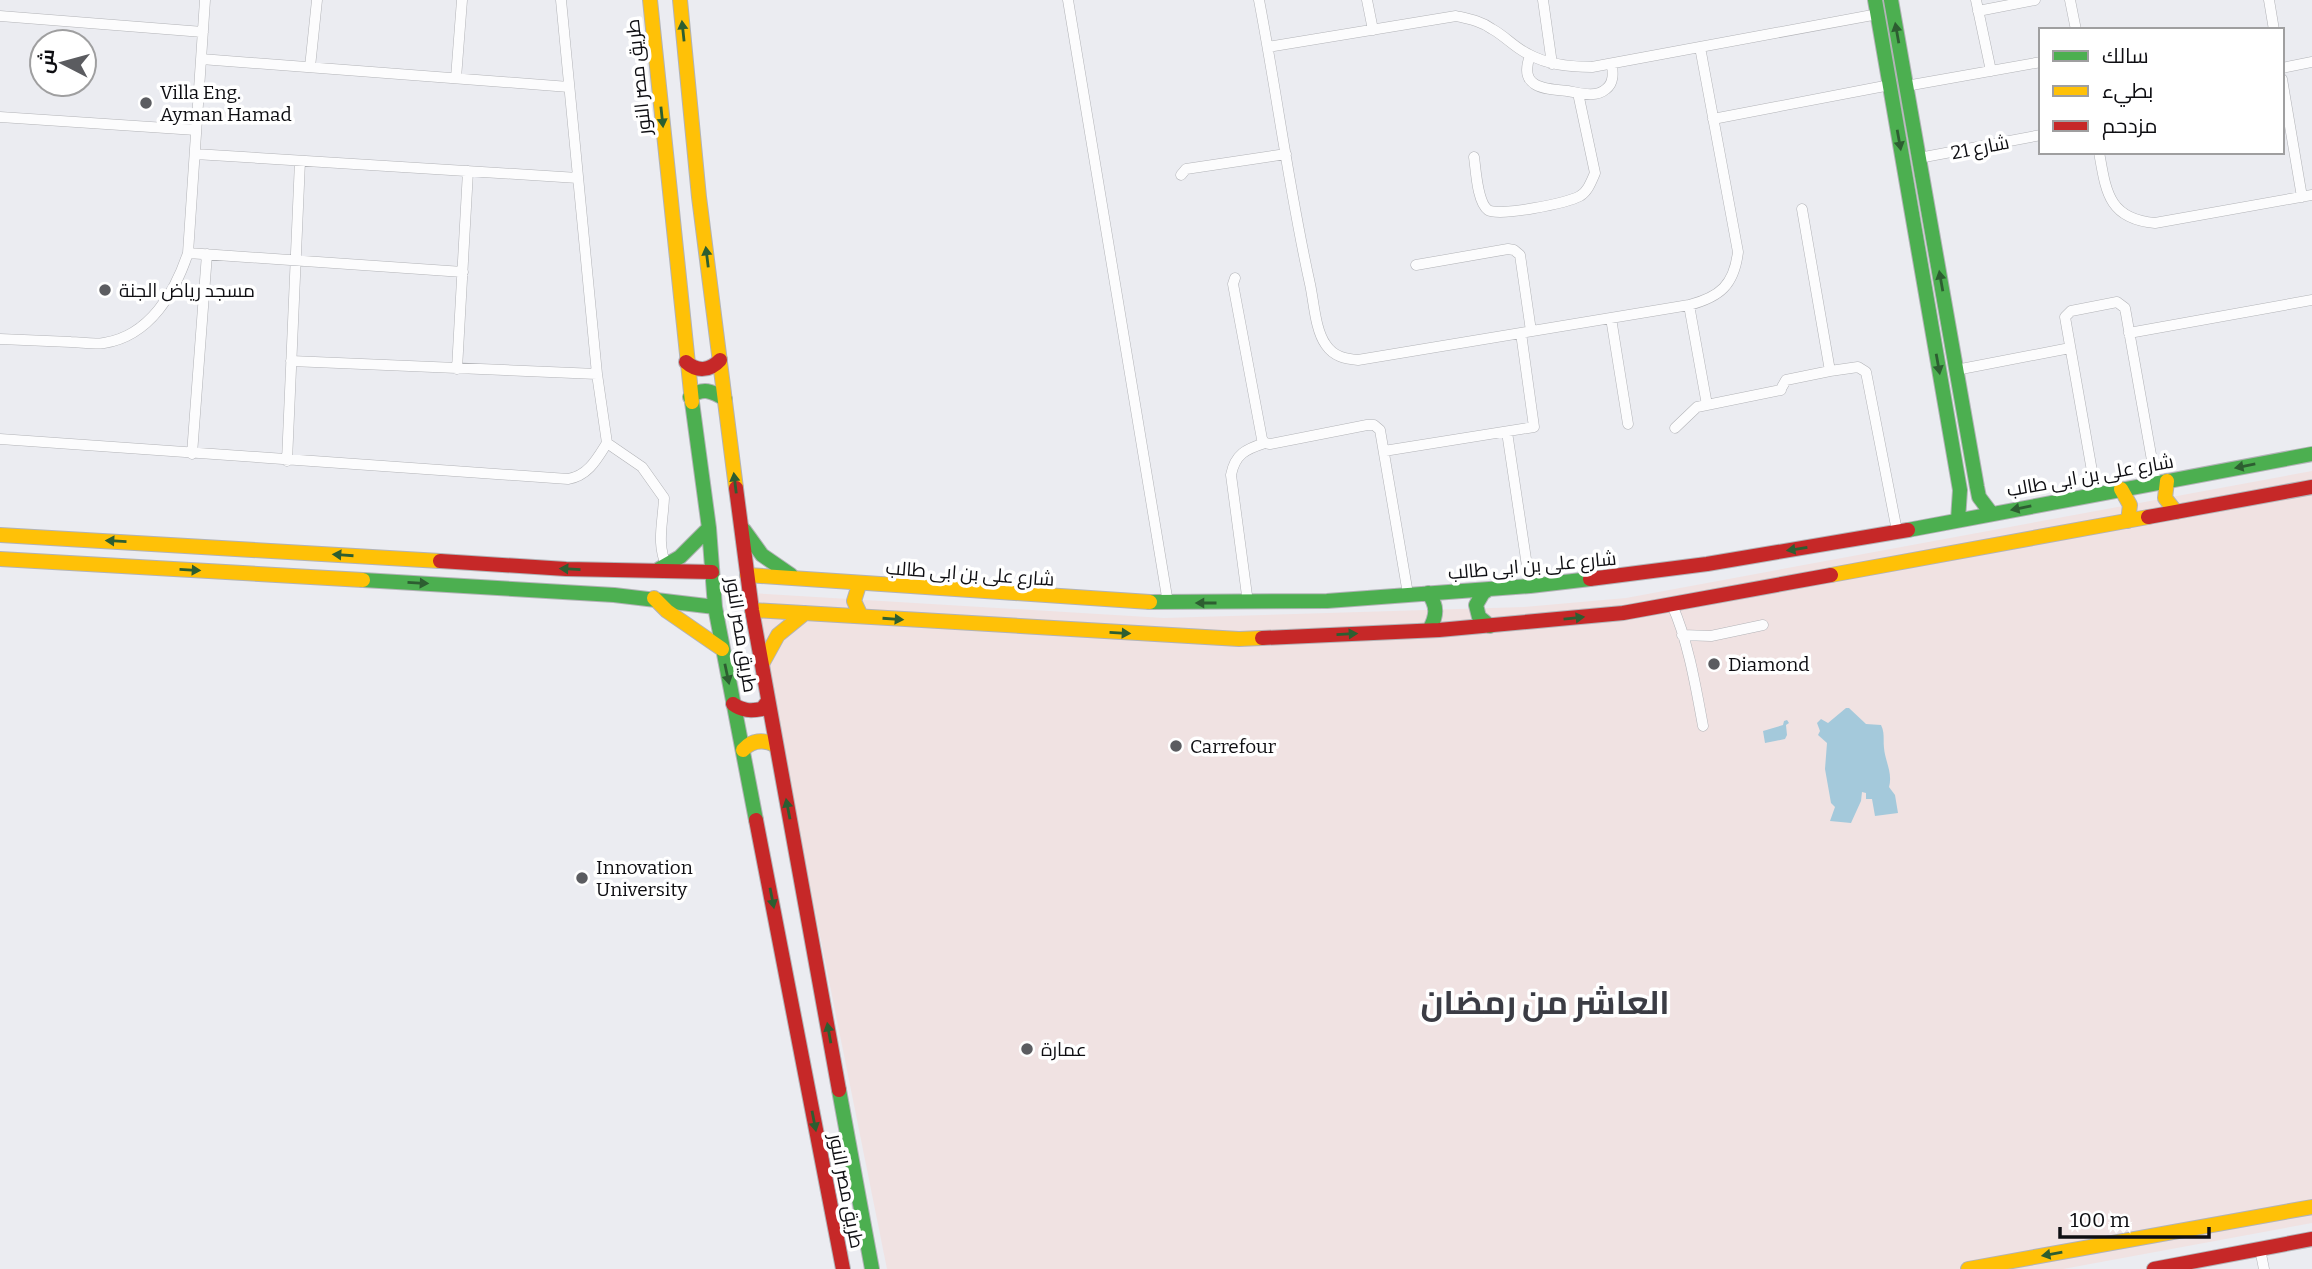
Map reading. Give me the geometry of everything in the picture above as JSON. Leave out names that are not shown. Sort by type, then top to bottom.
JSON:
[{"type":"street","points":[[0,339],[103,343],[128,335],[149,320],[167,301],[180,279],[188,253],[205,0]]},
{"type":"street","points":[[310,67],[317,0]]},
{"type":"street","points":[[456,78],[462,0]]},
{"type":"street","points":[[0,439],[568,479],[588,470],[607,443],[597,374],[561,0]]},
{"type":"street","name":"طريق مصر النور","points":[[650,0],[686,362],[709,528],[715,607],[843,1269]]},
{"type":"street","name":"طريق مصر النور","points":[[680,0],[699,197],[752,610],[872,1269]]},
{"type":"street","points":[[1068,0],[1168,603]]},
{"type":"street","points":[[1259,0],[1305,263],[1321,335],[1326,346],[1346,359],[1359,360],[1689,305],[1708,300],[1721,291],[1737,266],[1738,252],[1700,47]]},
{"type":"street","points":[[1367,0],[1373,30]]},
{"type":"street","points":[[1543,0],[1552,64]]},
{"type":"street","points":[[1891,0],[1979,497],[1991,513]]},
{"type":"street","points":[[1991,71],[1977,5],[2035,0]]},
{"type":"street","points":[[2070,0],[2076,28]]},
{"type":"street","points":[[2269,0],[2274,28]]},
{"type":"street","points":[[1268,47],[1456,16],[1476,20],[1493,29],[1530,56],[1552,64],[1582,67],[1700,47],[1876,7],[1961,500],[1958,520]]},
{"type":"street","points":[[0,16],[203,32]]},
{"type":"street","points":[[1530,56],[1528,75],[1533,83],[1541,88],[1578,93],[1594,94],[1606,89],[1613,78],[1612,64]]},
{"type":"street","points":[[201,59],[569,87]]},
{"type":"street","points":[[1892,101],[1907,87],[2039,62]]},
{"type":"street","points":[[2284,68],[2312,62]]},
{"type":"street","points":[[1713,119],[1889,83],[1907,87]]},
{"type":"street","points":[[2099,154],[2106,189],[2112,204],[2123,215],[2137,221],[2155,223],[2307,196],[2284,88]]},
{"type":"street","points":[[1474,157],[1482,202],[1489,210],[1502,213],[1569,200],[1581,195],[1590,186],[1595,173],[1578,93]]},
{"type":"street","points":[[0,117],[196,130]]},
{"type":"street","name":"شارع 21","points":[[1919,158],[2039,135]]},
{"type":"street","points":[[195,154],[578,178]]},
{"type":"street","points":[[1181,175],[1186,169],[1286,154]]},
{"type":"street","points":[[287,461],[300,161]]},
{"type":"street","points":[[457,369],[468,171]]},
{"type":"street","points":[[1802,209],[1830,372]]},
{"type":"street","points":[[1384,451],[1534,427],[1520,255],[1508,249],[1416,265]]},
{"type":"street","points":[[188,253],[463,272]]},
{"type":"street","points":[[192,454],[207,254]]},
{"type":"street","points":[[1235,278],[1233,284],[1243,339],[1262,439],[1265,443]]},
{"type":"street","points":[[2129,332],[2312,300]]},
{"type":"street","points":[[2096,494],[2065,317],[2070,311],[2120,303],[2124,309],[2165,499],[2176,512]]},
{"type":"street","points":[[1689,305],[1707,405]]},
{"type":"street","points":[[1611,318],[1628,424]]},
{"type":"street","points":[[1956,370],[2070,348]]},
{"type":"street","points":[[686,362],[694,368],[705,369],[716,365],[720,360]]},
{"type":"street","points":[[291,361],[597,374]]},
{"type":"street","points":[[1675,428],[1697,407],[1782,389],[1786,380],[1858,367],[1866,372],[1897,531]]},
{"type":"street","points":[[690,397],[699,390],[710,390],[725,400]]},
{"type":"street","points":[[1248,603],[1231,475],[1238,455],[1265,443],[1367,425],[1374,425],[1380,430],[1408,594]]},
{"type":"street","points":[[1507,432],[1530,586]]},
{"type":"street","points":[[607,443],[642,467],[664,498],[659,539],[660,569]]},
{"type":"street","name":"شارع على بن ابى طالب","points":[[747,575],[1044,598],[1168,603],[1327,601],[1530,586],[1707,564],[2312,454]]},
{"type":"street","points":[[752,610],[1239,639],[1490,626],[1623,613],[1672,605],[2312,487]]},
{"type":"street","points":[[2121,489],[2131,507],[2128,522]]},
{"type":"street","points":[[740,522],[762,555],[783,572],[796,578]]},
{"type":"street","points":[[660,569],[709,528]]},
{"type":"street","points":[[0,535],[614,572],[660,569],[712,572]]},
{"type":"street","points":[[0,559],[614,595],[715,607]]},
{"type":"street","points":[[614,572],[614,595]]},
{"type":"street","points":[[859,584],[855,590],[853,604],[861,616]]},
{"type":"street","points":[[1489,589],[1483,593],[1476,606],[1479,617],[1490,626]]},
{"type":"street","points":[[1428,593],[1437,613],[1429,630]]},
{"type":"street","points":[[654,598],[667,611],[722,649]]},
{"type":"street","points":[[1672,605],[1693,675],[1703,726]]},
{"type":"street","points":[[761,665],[778,635],[805,614]]},
{"type":"street","points":[[1682,635],[1711,636],[1763,625]]},
{"type":"street","points":[[733,704],[741,709],[753,710],[762,709],[768,701]]},
{"type":"street","points":[[743,750],[749,743],[758,741],[775,745]]},
{"type":"street","points":[[1968,1269],[2312,1207]]},
{"type":"street","points":[[2154,1269],[2312,1239]]},
{"type":"street","points":[[2260,1249],[2264,1269]]},
{"type":"shaded area","points":[[2312,471],[2312,1223],[2063,1269],[887,1269],[751,593],[1164,618],[1524,607],[1626,598]]},
{"type":"water","points":[[1846,708],[1866,724],[1881,725],[1889,787],[1895,795],[1898,813],[1875,816],[1872,799],[1866,799],[1866,793],[1862,792],[1851,823],[1830,821],[1835,807],[1831,803],[1825,769],[1827,743],[1818,735],[1820,731],[1817,723],[1821,719],[1828,723]]},
{"type":"water","points":[[1787,720],[1789,723],[1786,725],[1785,739],[1765,743],[1763,731],[1783,725]]},
{"type":"traffic: fast","points":[[1875,0],[1960,490],[1958,520]]},
{"type":"traffic: fast","points":[[1891,0],[1977,487],[1979,497],[1991,513]]},
{"type":"traffic: fast","points":[[690,397],[708,391],[725,399]]},
{"type":"traffic: fast","points":[[692,402],[709,528],[715,607],[756,820]]},
{"type":"traffic: fast","points":[[1908,530],[2312,454]]},
{"type":"traffic: fast","points":[[659,569],[680,557],[709,528]]},
{"type":"traffic: fast","points":[[744,530],[762,555],[791,575]]},
{"type":"traffic: fast","points":[[1150,602],[1327,601],[1590,579]]},
{"type":"traffic: fast","points":[[363,580],[614,595],[715,607]]},
{"type":"traffic: fast","points":[[1489,589],[1483,593],[1476,605],[1479,617],[1490,626]]},
{"type":"traffic: fast","points":[[1428,593],[1435,611],[1429,630]]},
{"type":"traffic: fast","points":[[839,1090],[872,1269]]},
{"type":"traffic: slow","points":[[650,0],[692,402]]},
{"type":"traffic: slow","points":[[680,0],[699,197],[736,488]]},
{"type":"traffic: slow","points":[[2167,481],[2165,498],[2176,512]]},
{"type":"traffic: slow","points":[[2121,489],[2130,505],[2128,521]]},
{"type":"traffic: slow","points":[[1831,575],[2148,517]]},
{"type":"traffic: slow","points":[[0,535],[440,561]]},
{"type":"traffic: slow","points":[[0,559],[363,580]]},
{"type":"traffic: slow","points":[[747,575],[1150,602]]},
{"type":"traffic: slow","points":[[859,585],[854,601],[861,616]]},
{"type":"traffic: slow","points":[[654,598],[667,611],[722,649]]},
{"type":"traffic: slow","points":[[752,610],[1239,639],[1262,638]]},
{"type":"traffic: slow","points":[[762,664],[778,635],[805,613]]},
{"type":"traffic: slow","points":[[743,750],[758,742],[775,745]]},
{"type":"traffic: slow","points":[[1968,1269],[2312,1207]]},
{"type":"traffic: jam","points":[[686,362],[703,369],[720,360]]},
{"type":"traffic: jam","points":[[2148,517],[2312,487]]},
{"type":"traffic: jam","points":[[736,488],[752,610],[839,1090]]},
{"type":"traffic: jam","points":[[1590,579],[1707,564],[1908,530]]},
{"type":"traffic: jam","points":[[440,561],[566,569],[712,572]]},
{"type":"traffic: jam","points":[[1262,638],[1439,630],[1623,613],[1831,575]]},
{"type":"traffic: jam","points":[[733,704],[754,710],[762,709],[768,701]]},
{"type":"traffic: jam","points":[[756,820],[843,1269]]},
{"type":"traffic: jam","points":[[2154,1269],[2312,1239]]},
{"type":"place","name":"Villa Eng. Ayman Hamad","points":[[146,103]]},
{"type":"place","name":"مسجد رياض الجنة","points":[[105,290]]},
{"type":"place","name":"Diamond","points":[[1714,664]]},
{"type":"place","name":"Carrefour","points":[[1176,746]]},
{"type":"place","name":"Innovation University","points":[[582,878]]},
{"type":"place","name":"عمارة","points":[[1027,1049]]},
{"type":"district","name":"العاشر من رمضان","points":[[1545,1002]]}]
